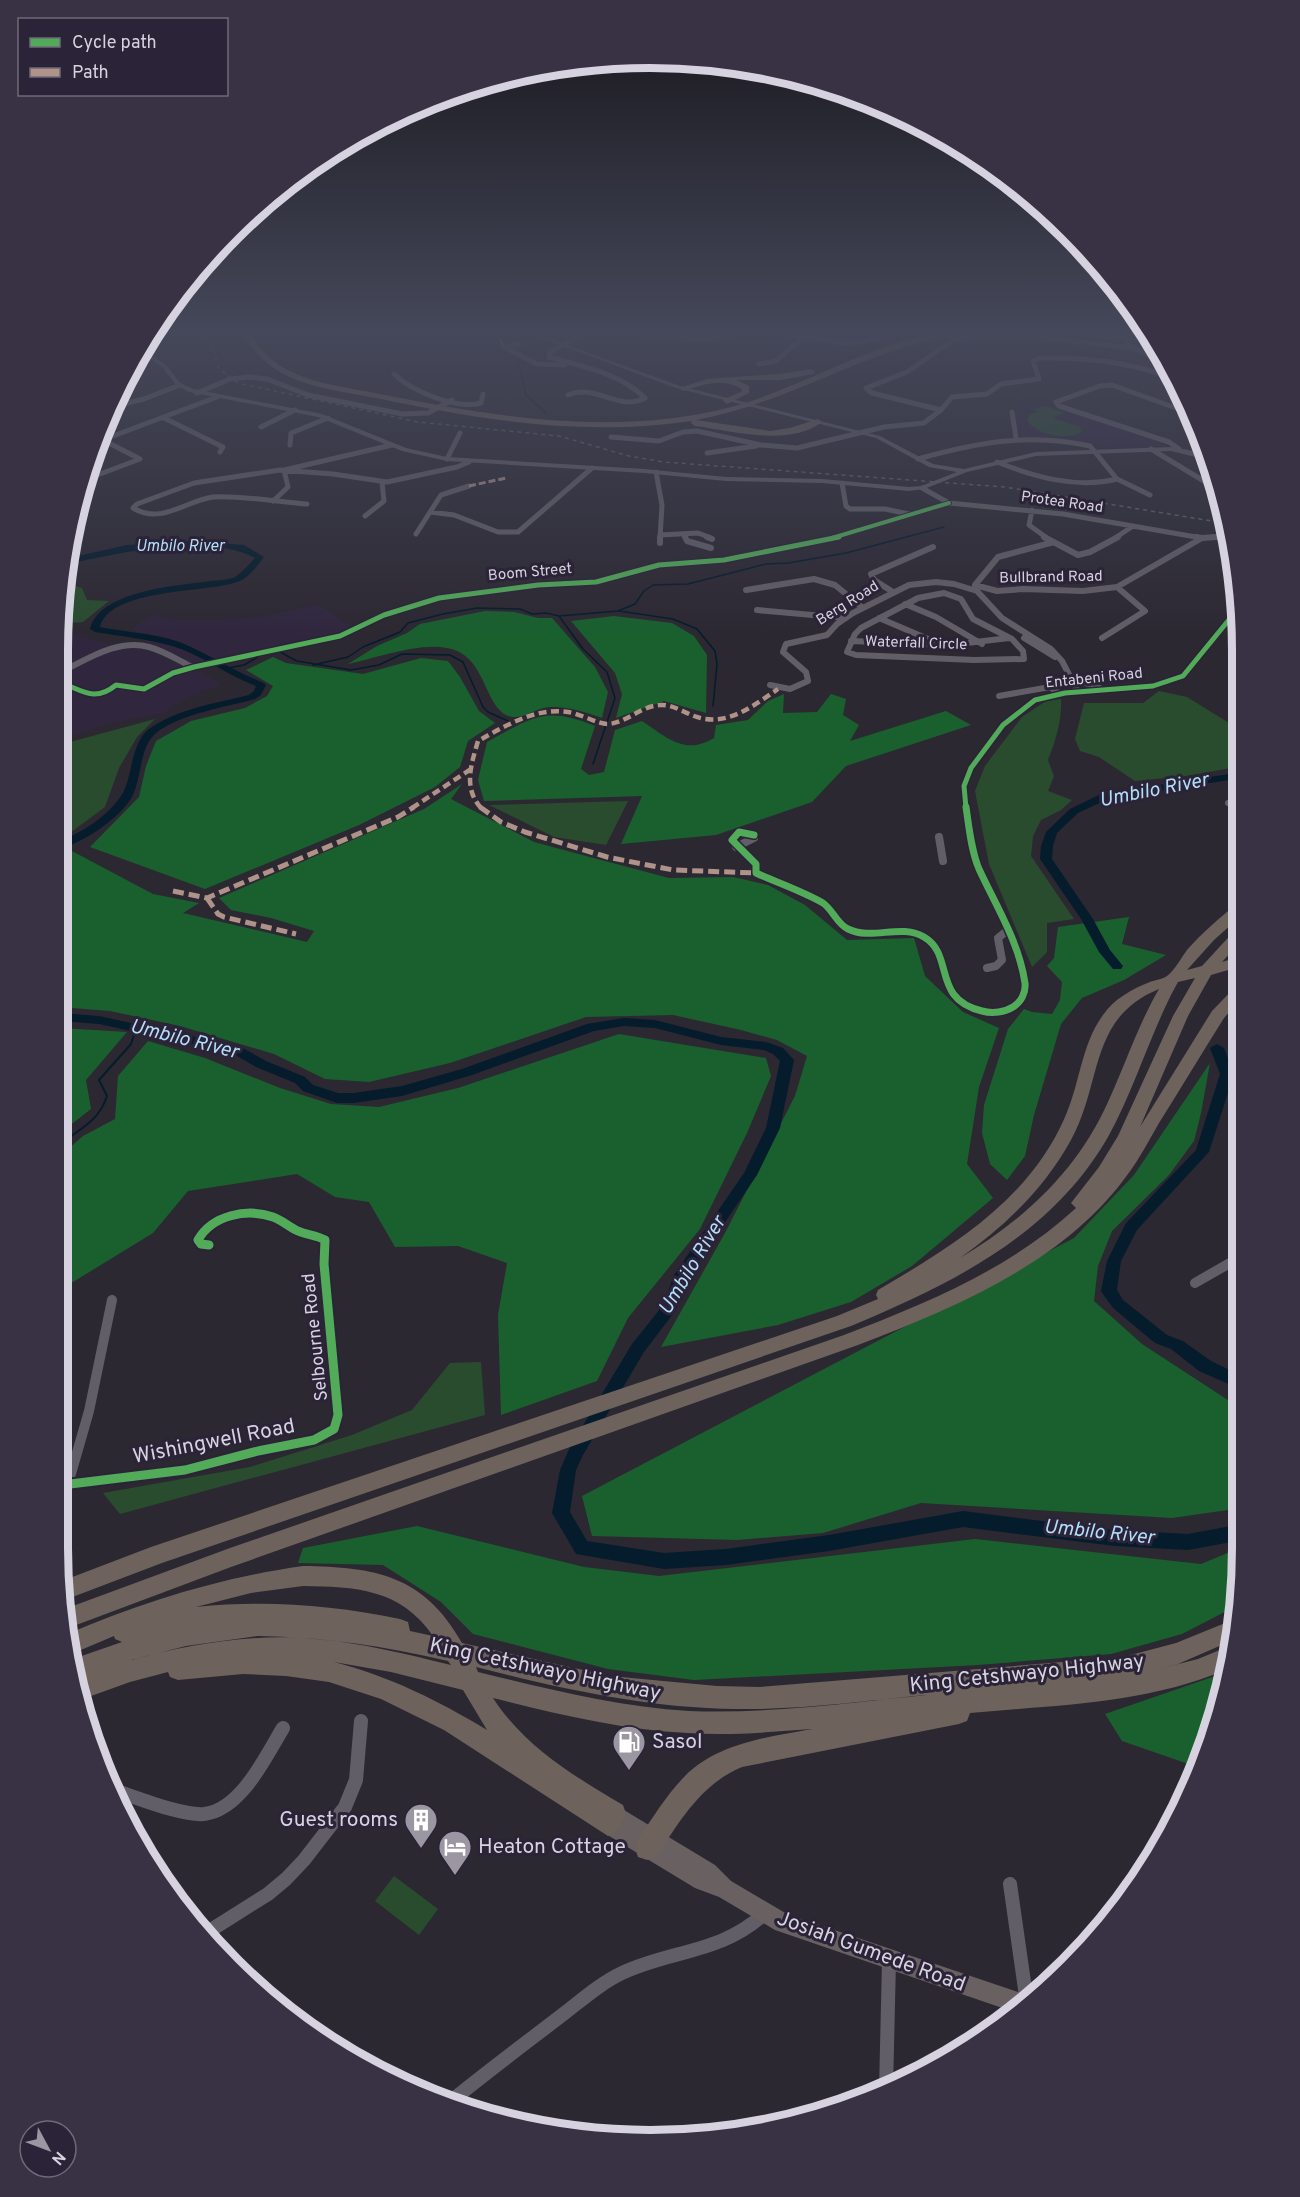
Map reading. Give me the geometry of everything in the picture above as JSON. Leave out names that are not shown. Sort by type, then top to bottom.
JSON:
[{"type":"highway","points":[[755,433],[777,433]]},
{"type":"highway","points":[[69,1588],[159,1554],[844,1321],[910,1294],[963,1266],[1015,1231],[1052,1199],[1074,1175],[1099,1137],[1149,1023],[1180,968],[1220,925],[1232,916]]},
{"type":"highway","points":[[981,1283],[1020,1256],[1058,1225],[1091,1191],[1112,1163],[1140,1110],[1171,1032],[1190,995],[1205,970],[1232,942]]},
{"type":"highway","points":[[844,1321],[955,1255],[1005,1215],[1028,1189],[1043,1170],[1067,1131],[1082,1095],[1093,1046],[1102,1025],[1121,1004],[1151,987],[1232,964]]},
{"type":"highway","points":[[71,1617],[902,1321],[1028,1258],[1054,1240],[1107,1190],[1136,1149],[1218,1015],[1232,999]]},
{"type":"highway","points":[[75,1642],[154,1610],[223,1590],[273,1580],[320,1575],[348,1575],[389,1585],[411,1597],[438,1624],[486,1709],[502,1731],[553,1776],[611,1819]]},
{"type":"highway","points":[[76,1647],[126,1631],[191,1617],[258,1611],[303,1614],[378,1623],[552,1670],[587,1683]]},
{"type":"highway","name":"King Cetshwayo Highway","points":[[80,1667],[144,1645],[173,1638],[258,1626],[296,1626],[371,1634],[587,1683],[656,1694],[708,1699],[818,1694],[1123,1668],[1178,1653],[1226,1632]]},
{"type":"highway","name":"King Cetshwayo Highway","points":[[85,1687],[174,1659],[240,1650],[297,1648],[379,1659],[592,1711],[688,1722],[780,1720],[1106,1690],[1152,1683],[1184,1675],[1221,1660]]},
{"type":"highway","points":[[86,1694],[142,1676],[215,1665],[276,1664],[319,1669],[350,1676],[429,1709],[611,1819]]},
{"type":"highway","points":[[650,1843],[678,1800],[704,1774],[744,1753],[959,1713],[1006,1699]]},
{"type":"main road","points":[[362,433],[419,454],[469,462],[656,472],[730,479],[842,483],[888,488],[922,488],[965,471],[1036,454],[1179,449],[1199,455]]},
{"type":"main road","points":[[864,433],[890,442],[937,468],[965,471]]},
{"type":"main road","name":"Josiah Gumede Road","points":[[611,1819],[650,1843],[702,1881],[724,1888],[764,1914],[798,1929],[889,1961],[1015,2001]]},
{"type":"street","points":[[108,438],[124,433]]},
{"type":"street","points":[[194,433],[224,447],[220,452]]},
{"type":"street","points":[[290,445],[292,433]]},
{"type":"street","points":[[447,459],[460,433]]},
{"type":"street","points":[[611,437],[659,441],[682,433]]},
{"type":"street","points":[[704,433],[761,445],[797,448],[864,433]]},
{"type":"street","points":[[1015,433],[1016,438]]},
{"type":"street","points":[[1140,433],[1169,442],[1179,449]]},
{"type":"street","points":[[918,459],[977,442],[1016,438],[1073,443],[1090,446],[1117,479],[1150,495]]},
{"type":"street","points":[[94,476],[140,459],[106,444]]},
{"type":"street","points":[[307,504],[212,497],[157,514],[141,513],[133,508],[137,504],[194,483],[284,470],[392,445]]},
{"type":"street","points":[[706,453],[761,445]]},
{"type":"street","points":[[1151,449],[1208,484]]},
{"type":"street","points":[[284,470],[333,474],[382,482],[423,475],[462,466],[469,462]]},
{"type":"street","points":[[997,462],[1026,474],[1084,483],[1102,484],[1117,479]]},
{"type":"street","points":[[430,512],[454,515],[498,532],[521,531],[592,468]]},
{"type":"street","points":[[273,501],[288,487],[284,470]]},
{"type":"street","points":[[656,472],[662,505],[660,543]]},
{"type":"street","points":[[366,516],[384,501],[382,482]]},
{"type":"street","points":[[842,483],[846,506],[850,509],[885,509],[911,514]]},
{"type":"street","points":[[416,534],[443,493],[469,486]]},
{"type":"street","name":"Protea Road","points":[[922,488],[949,503],[1032,510],[1202,538]]},
{"type":"street","name":"Boom Street","points":[[68,686],[97,696],[108,693],[119,685],[144,689],[173,672],[223,659],[340,636],[384,615],[439,598],[527,586],[596,582],[659,565],[724,560],[844,536],[949,503]]},
{"type":"street","points":[[1032,510],[1029,525],[1074,554],[1084,554],[1132,526]]},
{"type":"street","points":[[660,535],[701,533],[712,539]]},
{"type":"street","points":[[683,534],[687,541],[711,548]]},
{"type":"street","name":"Bullbrand Road","points":[[1054,542],[995,558],[975,585],[998,591],[1023,589],[1083,591],[1117,587],[1202,538],[1221,536]]},
{"type":"street","points":[[893,592],[874,580],[871,574],[933,548]]},
{"type":"street","points":[[746,590],[814,579],[835,585],[863,608]]},
{"type":"street","name":"Berg Road","points":[[770,685],[778,689],[804,686],[809,678],[806,672],[785,655],[783,646],[794,641],[827,635],[846,618],[863,608],[909,585],[925,582],[945,582],[969,588],[983,595],[1002,618],[1046,644],[1062,661]]},
{"type":"street","points":[[1101,638],[1142,615],[1145,611],[1117,587]]},
{"type":"street","name":"Waterfall Circle","points":[[944,593],[954,595],[963,600],[974,620],[1011,639],[1025,657],[1022,660],[960,660],[849,653],[847,650],[857,631],[879,618],[905,604],[930,595],[944,593]]},
{"type":"street","points":[[905,604],[936,617],[982,644]]},
{"type":"street","points":[[757,610],[846,618]]},
{"type":"street","name":"Entabeni Road","points":[[754,837],[745,832],[736,834],[732,840],[736,847],[756,864],[756,873],[822,903],[830,908],[840,923],[849,929],[872,934],[908,930],[926,937],[937,950],[944,984],[950,993],[970,1007],[993,1012],[1015,1006],[1025,992],[1009,929],[976,861],[963,798],[964,786],[971,768],[1003,725],[1015,713],[1035,700],[1063,693],[1153,686],[1183,676],[1231,616]]},
{"type":"street","points":[[879,618],[936,640],[941,645]]},
{"type":"street","points":[[1038,635],[1052,642],[1078,692]]},
{"type":"street","points":[[851,641],[957,645],[982,644],[1026,637],[1062,661]]},
{"type":"street","points":[[887,643],[887,657]]},
{"type":"street","points":[[68,668],[107,650],[135,645],[151,648],[192,667]]},
{"type":"street","points":[[957,645],[960,660]]},
{"type":"street","points":[[1071,679],[1111,689]]},
{"type":"street","points":[[999,696],[1050,687],[1063,693],[1071,679]]},
{"type":"street","points":[[1228,802],[1232,801]]},
{"type":"street","points":[[939,837],[943,861]]},
{"type":"street","points":[[986,965],[1000,957],[996,940],[999,934],[1009,929]]},
{"type":"street","name":"Selbourne Road","points":[[209,1245],[201,1244],[198,1240],[206,1228],[225,1218],[250,1214],[271,1216],[296,1230],[324,1240],[324,1264],[338,1414],[334,1429]]},
{"type":"street","points":[[1195,1283],[1232,1262]]},
{"type":"street","points":[[68,1476],[89,1412],[112,1300]]},
{"type":"street","name":"Wishingwell Road","points":[[68,1485],[193,1468],[258,1451],[320,1439],[334,1429]]},
{"type":"street","points":[[211,1930],[286,1879],[304,1860],[345,1807],[356,1780],[361,1721]]},
{"type":"street","points":[[122,1793],[197,1814],[215,1812],[231,1802],[245,1786],[283,1728]]},
{"type":"street","points":[[1010,1884],[1024,1994]]},
{"type":"street","points":[[457,2097],[497,2063],[606,1982],[635,1967],[733,1937],[749,1929],[764,1914]]},
{"type":"street","points":[[886,2079],[889,1961]]},
{"type":"shaded area","points":[[1021,433],[1136,433],[1166,442],[1163,446],[1105,447],[1073,441],[1022,437]]},
{"type":"shaded area","points":[[318,604],[360,632],[194,669],[220,682],[218,686],[189,696],[163,713],[105,724],[68,737],[68,631],[107,644],[144,642],[145,635],[131,629],[153,615],[174,620],[262,617]]},
{"type":"green space","points":[[1043,433],[1081,433],[1069,436]]},
{"type":"green space","points":[[71,585],[82,588],[87,600],[109,601],[83,622],[69,623]]},
{"type":"green space","points":[[485,611],[514,612],[538,618],[552,618],[595,667],[608,692],[602,718],[563,707],[544,708],[517,717],[503,713],[496,706],[471,661],[461,653],[447,648],[411,649],[348,664],[420,624]]},
{"type":"green space","points":[[614,616],[672,623],[694,636],[707,655],[706,713],[664,701],[616,718],[622,694],[615,673],[571,621]]},
{"type":"green space","points":[[273,657],[286,663],[363,674],[421,658],[448,661],[479,711],[495,723],[468,741],[460,767],[435,787],[359,825],[205,889],[90,847],[139,797],[146,766],[156,741],[191,721],[245,708],[267,696],[273,686],[246,670]]},
{"type":"green space","points":[[1159,691],[1187,697],[1232,725],[1232,768],[1186,776],[1135,781],[1099,757],[1080,751],[1075,739],[1084,703],[1143,703]]},
{"type":"green space","points":[[784,694],[783,713],[817,712],[831,694],[846,699],[843,715],[859,725],[850,741],[946,711],[971,725],[846,766],[812,802],[716,835],[621,844],[642,796],[484,801],[478,780],[487,742],[527,721],[539,717],[563,716],[595,726],[581,769],[589,775],[604,772],[615,730],[642,721],[676,742],[685,745],[704,743],[714,738],[716,725],[748,720],[768,701]]},
{"type":"green space","points":[[1061,699],[1058,730],[1048,760],[1054,776],[1048,791],[1072,800],[1061,810],[1041,820],[1033,836],[1031,856],[1074,919],[1047,923],[1047,952],[1032,967],[989,864],[975,791],[985,766],[1022,717],[1046,701]]},
{"type":"green space","points":[[155,719],[137,737],[119,768],[105,807],[68,834],[68,743]]},
{"type":"green space","points":[[462,784],[451,799],[534,842],[669,878],[733,877],[768,885],[805,905],[847,940],[914,938],[925,976],[963,1012],[999,1028],[979,1087],[967,1164],[993,1198],[912,1266],[851,1302],[778,1325],[661,1347],[725,1233],[795,1096],[807,1056],[777,1040],[673,1015],[586,1017],[450,1063],[369,1082],[325,1079],[274,1054],[180,1026],[110,1011],[68,1008],[68,851],[153,894],[199,903],[183,913],[307,942],[314,931],[271,918],[231,910],[219,898],[424,809]]},
{"type":"green space","points":[[628,801],[606,845],[554,837],[489,805]]},
{"type":"green space","points":[[1129,917],[1122,944],[1166,955],[1124,980],[1082,998],[1061,1024],[1034,1115],[1025,1156],[1007,1180],[990,1164],[982,1133],[984,1105],[1008,1029],[1024,1009],[1052,1014],[1060,1000],[1062,982],[1047,966],[1054,958],[1058,927]]},
{"type":"green space","points":[[68,1028],[127,1032],[86,1080],[91,1109],[68,1127]]},
{"type":"green space","points":[[619,1034],[766,1058],[771,1076],[747,1133],[700,1229],[628,1318],[597,1381],[501,1415],[498,1315],[507,1263],[458,1246],[395,1247],[369,1202],[335,1197],[297,1174],[188,1191],[153,1233],[73,1282],[68,1282],[68,1149],[83,1136],[115,1119],[118,1076],[148,1041],[205,1058],[280,1088],[331,1104],[379,1107],[458,1088]]},
{"type":"green space","points":[[1210,1063],[1194,1141],[1169,1175],[1112,1231],[1098,1266],[1094,1301],[1142,1344],[1232,1403],[1232,1509],[1172,1518],[921,1503],[823,1533],[737,1540],[592,1536],[582,1496],[1074,1238],[1134,1175]]},
{"type":"green space","points":[[481,1362],[485,1415],[120,1514],[103,1493],[250,1467],[352,1435],[412,1410],[450,1363]]},
{"type":"green space","points":[[417,1526],[584,1567],[659,1576],[975,1539],[1201,1564],[1232,1551],[1229,1610],[1182,1634],[1111,1654],[978,1665],[694,1680],[608,1669],[473,1634],[441,1602],[383,1565],[298,1563],[303,1548]]},
{"type":"green space","points":[[1218,1675],[1202,1734],[1190,1765],[1122,1741],[1105,1714]]},
{"type":"green space","points":[[394,1876],[438,1909],[419,1935],[375,1901]]},
{"type":"waterway","points":[[559,616],[618,611],[635,604],[644,591],[653,585],[688,584],[766,564],[788,563],[846,553],[944,527]]},
{"type":"waterway","name":"Umbilo River","points":[[68,842],[95,829],[127,796],[140,752],[151,732],[187,714],[252,697],[258,693],[261,685],[240,677],[226,667],[176,644],[95,629],[100,616],[111,607],[164,590],[236,580],[248,571],[260,557],[244,548],[195,544],[127,548],[75,560]]},
{"type":"waterway","points":[[316,664],[348,657],[363,647],[400,632],[408,623],[443,614],[477,608],[520,609],[532,614],[546,613],[559,616]]},
{"type":"waterway","points":[[619,611],[673,619],[697,629],[715,651],[717,664],[713,706]]},
{"type":"waterway","points":[[559,616],[583,649],[607,672],[615,698],[593,764]]},
{"type":"waterway","points":[[278,651],[297,661],[316,664]]},
{"type":"waterway","points":[[316,664],[351,670],[379,665],[402,654],[450,655],[463,662],[483,707],[488,712],[508,721]]},
{"type":"waterway","points":[[228,668],[244,665],[258,657]]},
{"type":"waterway","name":"Umbilo River","points":[[1117,966],[1105,952],[1087,919],[1046,859],[1047,846],[1052,832],[1074,811],[1105,796],[1232,777]]},
{"type":"waterway","name":"Umbilo River","points":[[68,1018],[99,1020],[236,1050],[261,1064],[300,1080],[308,1088],[337,1098],[354,1098],[402,1091],[467,1072],[592,1027],[624,1022],[655,1024],[721,1041],[766,1046],[778,1051],[787,1060],[773,1128],[750,1175],[679,1279],[671,1306],[638,1348],[576,1452],[568,1470],[561,1513],[582,1548],[664,1561],[726,1557],[829,1543],[963,1519],[1115,1538],[1188,1542],[1232,1534]]},
{"type":"waterway","points":[[68,1138],[88,1124],[104,1105],[107,1096],[99,1080],[131,1044],[136,1029]]},
{"type":"waterway","name":"Umbilo River","points":[[1217,1048],[1227,1074],[1202,1152],[1131,1227],[1114,1261],[1109,1291],[1118,1304],[1161,1339],[1177,1345],[1205,1366],[1232,1379]]},
{"type":"railway","points":[[524,433],[559,436],[629,456],[664,462],[1005,487],[1218,522]]},
{"type":"marked path","points":[[469,486],[506,478]]},
{"type":"marked path","points":[[756,873],[687,871],[646,866],[552,842],[501,822],[483,811],[473,799],[470,785],[471,770],[478,741],[515,722],[540,713],[566,711],[607,724],[646,708],[663,705],[694,716],[717,720],[748,709],[778,689]]},
{"type":"marked path","points":[[173,891],[207,898],[398,817],[471,769]]},
{"type":"marked path","points":[[207,898],[218,914],[224,917],[296,934]]},
{"type":"cycle path","points":[[68,686],[95,695],[108,691],[116,685],[144,689],[173,673],[194,667],[340,636],[384,615],[439,598],[538,585],[596,582],[659,565],[724,560],[844,536],[949,503]]},
{"type":"cycle path","points":[[754,835],[739,832],[732,840],[756,864],[756,873],[822,903],[848,929],[867,933],[906,931],[925,937],[934,944],[946,984],[952,994],[962,1003],[987,1012],[1009,1009],[1021,1000],[1025,984],[1009,929],[974,854],[964,798],[964,786],[971,768],[1003,725],[1035,700],[1065,693],[1153,686],[1183,676],[1231,617]]},
{"type":"cycle path","points":[[68,1484],[185,1470],[258,1451],[314,1440],[334,1429],[338,1415],[324,1264],[325,1240],[298,1231],[273,1217],[242,1214],[210,1224],[198,1240],[201,1244],[209,1245]]},
{"type":"place","name":"Sasol","points":[[629,1771]]},
{"type":"place","name":"Guest rooms","points":[[421,1849]]},
{"type":"place","name":"Heaton Cottage","points":[[455,1876]]}]
